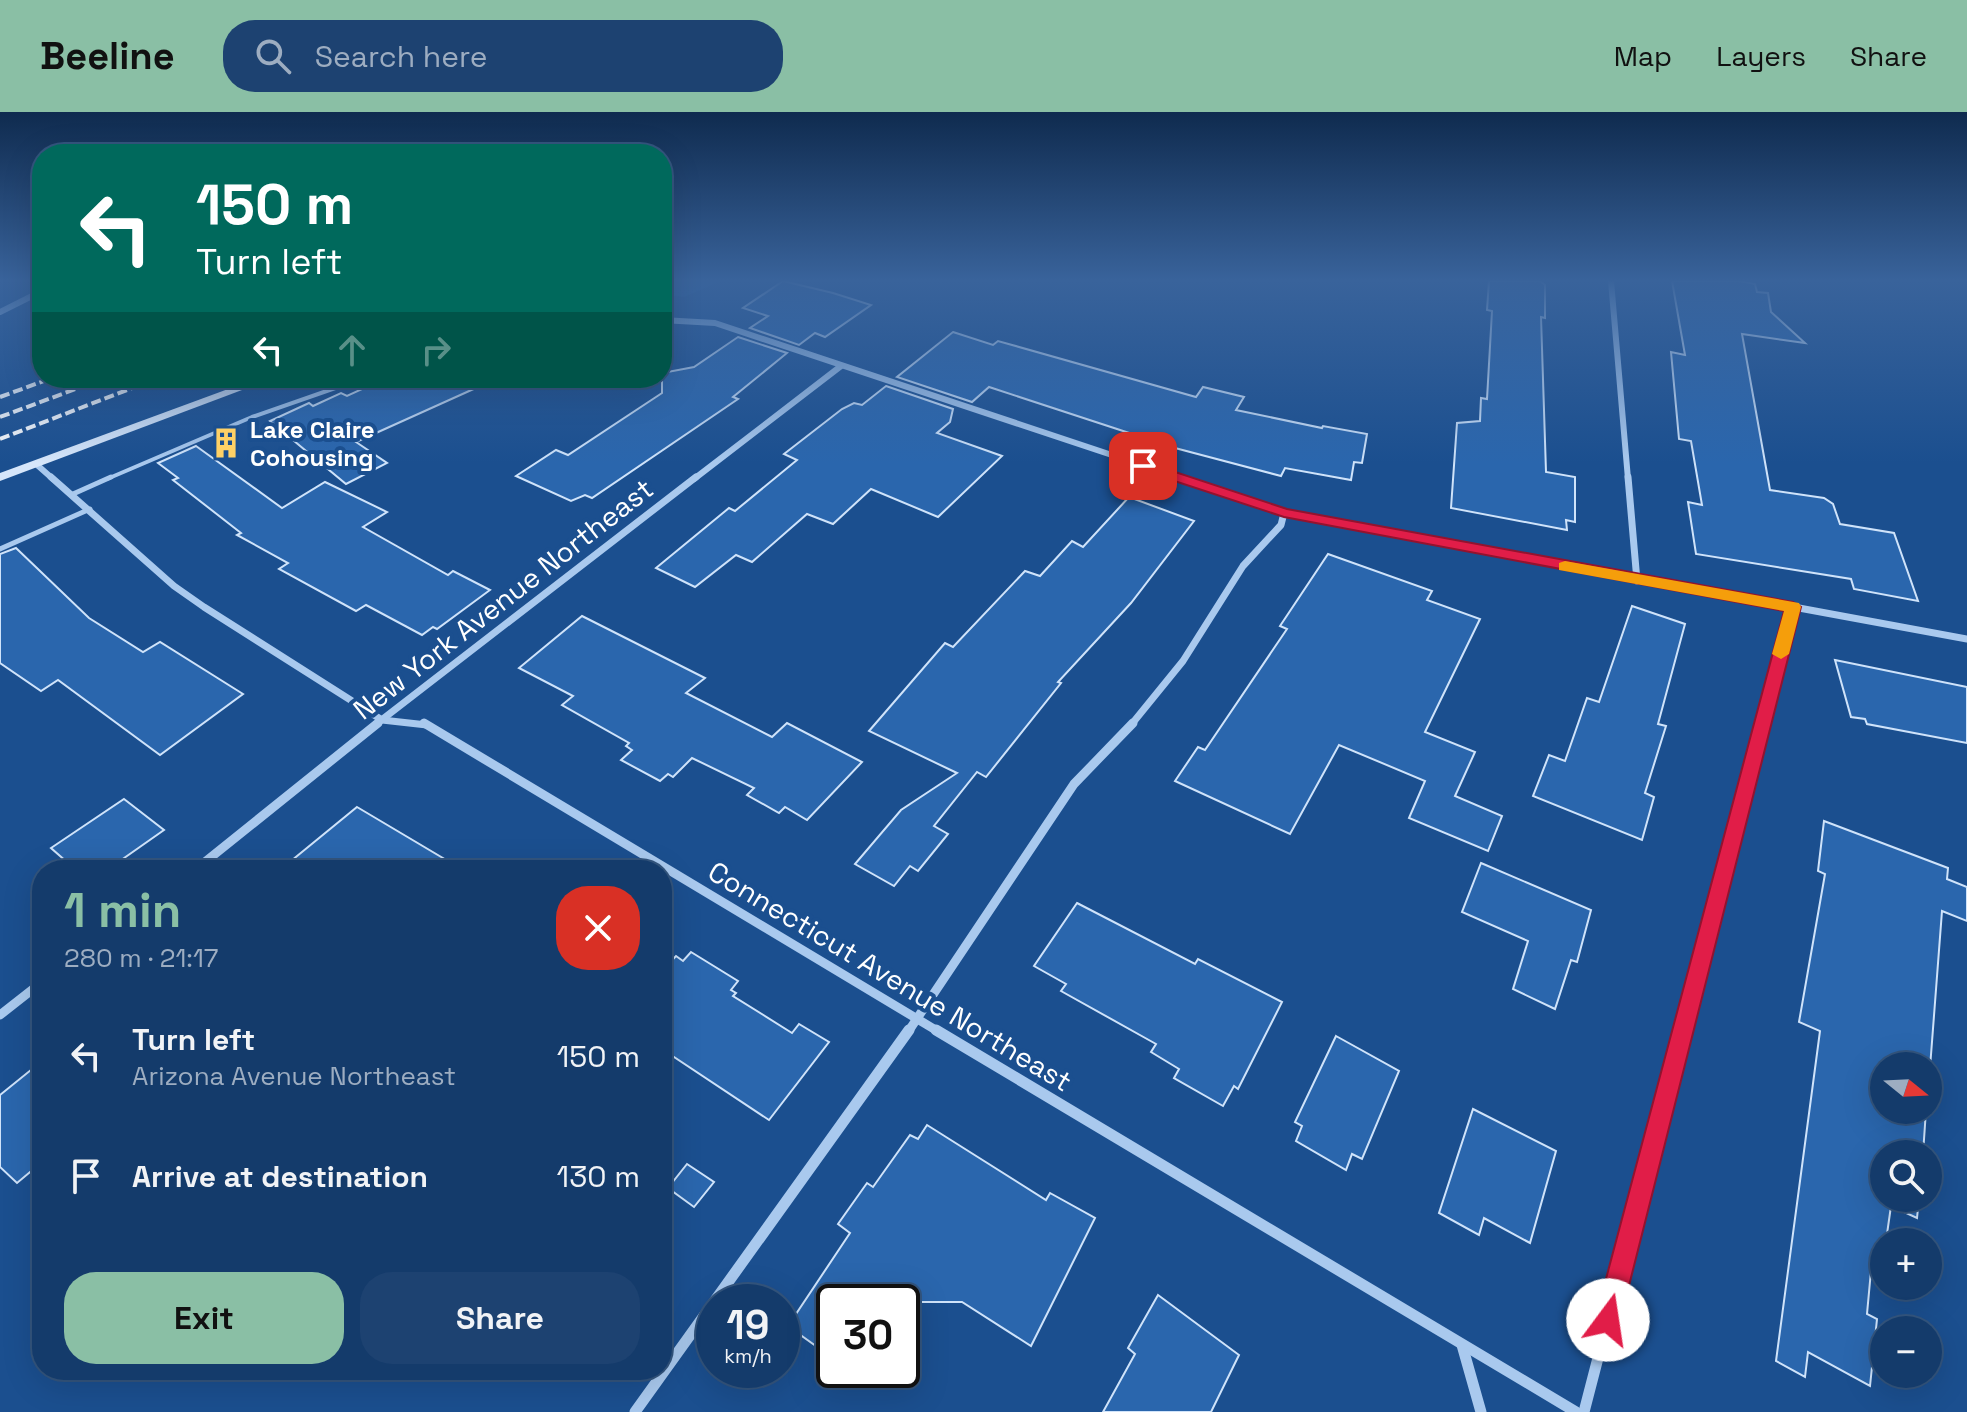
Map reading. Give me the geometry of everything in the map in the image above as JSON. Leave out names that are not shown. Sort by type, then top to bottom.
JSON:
[{"type":"main road","points":[[0,477],[241,388]]},
{"type":"street","points":[[770,342],[1284,513],[1637,581],[1967,639]]},
{"type":"street","points":[[1616,342],[1637,581]]},
{"type":"street","name":"New York Avenue Northeast","points":[[207,860],[382,720],[841,366]]},
{"type":"street","name":"Connecticut Avenue Northeast","points":[[36,464],[174,586],[382,720],[423,723],[654,860]]},
{"type":"street","points":[[672,1360],[918,1017],[1074,784],[1118,742],[1183,661],[1243,566],[1281,525],[1284,513]]},
{"type":"street","points":[[1584,1412],[1793,607]]},
{"type":"street","name":"Connecticut Avenue Northeast","points":[[672,871],[1576,1412]]},
{"type":"street","points":[[0,1015],[32,990]]},
{"type":"street","points":[[1462,1344],[1481,1412]]},
{"type":"street","points":[[635,1412],[658,1380]]},
{"type":"lane","points":[[73,494],[252,417],[335,388]]},
{"type":"lane","points":[[0,549],[90,509]]},
{"type":"building","points":[[731,342],[752,342],[787,353],[733,397],[738,399],[592,498],[585,495],[571,501],[516,476],[556,450],[568,455],[662,393],[662,388],[672,388],[672,371],[694,367]]},
{"type":"building","points":[[941,342],[983,342],[993,345],[1000,342],[1196,397],[1203,387],[1244,397],[1236,410],[1367,434],[1362,463],[1354,462],[1351,480],[1285,468],[1281,476],[1175,448],[989,387],[972,402],[897,377]]},
{"type":"building","points":[[1490,342],[1542,342],[1546,472],[1575,477],[1575,522],[1566,520],[1567,530],[1451,508],[1457,423],[1480,421],[1481,398],[1487,399]]},
{"type":"building","points":[[1683,342],[1743,342],[1770,490],[1824,498],[1833,504],[1840,524],[1894,533],[1918,601],[1854,589],[1851,579],[1696,554],[1688,502],[1702,505],[1691,441],[1679,439],[1671,352],[1685,355]]},
{"type":"building","points":[[886,386],[953,409],[950,422],[937,433],[1002,456],[938,517],[871,489],[833,524],[807,514],[752,562],[736,555],[695,587],[656,568],[729,508],[735,511],[797,460],[784,454],[842,409],[854,403],[862,405]]},
{"type":"building","points":[[364,388],[476,388],[356,442],[387,463],[346,484],[270,421],[309,403],[313,406],[341,393],[347,396]]},
{"type":"building","points":[[196,446],[282,508],[325,482],[387,512],[363,527],[448,575],[453,571],[490,590],[437,629],[433,627],[422,635],[366,605],[356,611],[279,569],[288,563],[237,535],[241,533],[173,480],[178,478],[158,463]]},
{"type":"building","points":[[1129,497],[1194,521],[1131,603],[1058,682],[1061,683],[986,777],[977,772],[934,826],[948,834],[918,871],[910,866],[894,886],[855,864],[901,810],[957,773],[869,731],[945,643],[953,647],[1025,571],[1040,576],[1072,541],[1083,547]]},
{"type":"building","points":[[16,548],[89,618],[143,652],[160,642],[243,694],[160,755],[58,680],[41,691],[0,663],[0,554]]},
{"type":"building","points":[[1328,554],[1432,591],[1427,600],[1480,619],[1425,732],[1475,752],[1455,796],[1502,816],[1488,851],[1409,818],[1425,781],[1339,745],[1290,834],[1175,781],[1198,747],[1205,750],[1287,629],[1280,626]]},
{"type":"building","points":[[1632,606],[1685,624],[1658,724],[1666,726],[1645,793],[1654,797],[1642,840],[1533,796],[1549,755],[1565,761],[1587,698],[1599,702]]},
{"type":"building","points":[[582,616],[705,678],[686,693],[772,737],[787,723],[862,762],[807,820],[785,807],[779,813],[747,795],[754,788],[692,758],[673,777],[668,774],[660,781],[621,760],[632,750],[626,746],[629,743],[562,705],[573,696],[519,668]]},
{"type":"building","points":[[1835,660],[1967,687],[1967,743],[1867,724],[1865,719],[1851,717]]},
{"type":"building","points":[[124,799],[164,830],[121,860],[65,860],[51,848]]},
{"type":"building","points":[[357,807],[446,860],[292,860]]},
{"type":"building","points":[[1824,821],[1948,868],[1947,879],[1967,887],[1967,921],[1942,911],[1931,1052],[1870,1052],[1870,1124],[1925,1124],[1924,1140],[1870,1140],[1870,1212],[1890,1212],[1888,1228],[1870,1228],[1867,1314],[1871,1316],[1870,1386],[1808,1352],[1805,1377],[1776,1361],[1820,1031],[1799,1022],[1825,874],[1818,871]]},
{"type":"building","points":[[1481,863],[1591,910],[1577,962],[1571,960],[1555,1009],[1513,989],[1528,941],[1462,912]]},
{"type":"building","points":[[1077,903],[1195,964],[1198,959],[1282,1002],[1238,1089],[1234,1086],[1223,1106],[1174,1078],[1179,1069],[1151,1052],[1156,1044],[1061,991],[1066,984],[1034,966]]},
{"type":"building","points":[[691,952],[738,981],[731,990],[736,993],[733,996],[792,1033],[799,1024],[829,1042],[769,1120],[672,1056],[672,960],[676,956],[683,961]]},
{"type":"building","points":[[1336,1036],[1399,1071],[1362,1159],[1352,1154],[1346,1170],[1296,1141],[1302,1126],[1295,1122]]},
{"type":"building","points":[[32,1069],[32,1170],[17,1183],[0,1167],[0,1095]]},
{"type":"building","points":[[1473,1109],[1556,1151],[1530,1243],[1484,1218],[1479,1235],[1439,1213]]},
{"type":"building","points":[[927,1125],[1046,1200],[1050,1193],[1095,1218],[1031,1346],[962,1302],[920,1302],[920,1284],[816,1284],[850,1233],[838,1224],[867,1183],[873,1187],[910,1135],[918,1139]]},
{"type":"building","points":[[687,1164],[714,1182],[694,1207],[672,1191],[672,1183]]},
{"type":"building","points":[[1904,1212],[1918,1212],[1917,1218]]},
{"type":"building","points":[[816,1284],[816,1346],[800,1335],[800,1308]]},
{"type":"building","points":[[1158,1295],[1239,1355],[1211,1412],[1103,1412],[1135,1354],[1128,1348]]},
{"type":"railway","points":[[0,397],[32,385]]},
{"type":"railway","points":[[0,417],[78,388]]},
{"type":"railway","points":[[0,439],[132,388]]},
{"type":"slow traffic","points":[[1565,566],[1793,607],[1781,654]]},
{"type":"place","name":"Lake Claire Cohousing","points":[[226,443]]},
{"type":"route","points":[[1143,466],[1284,513],[1637,581],[1793,607],[1608,1320]]}]
